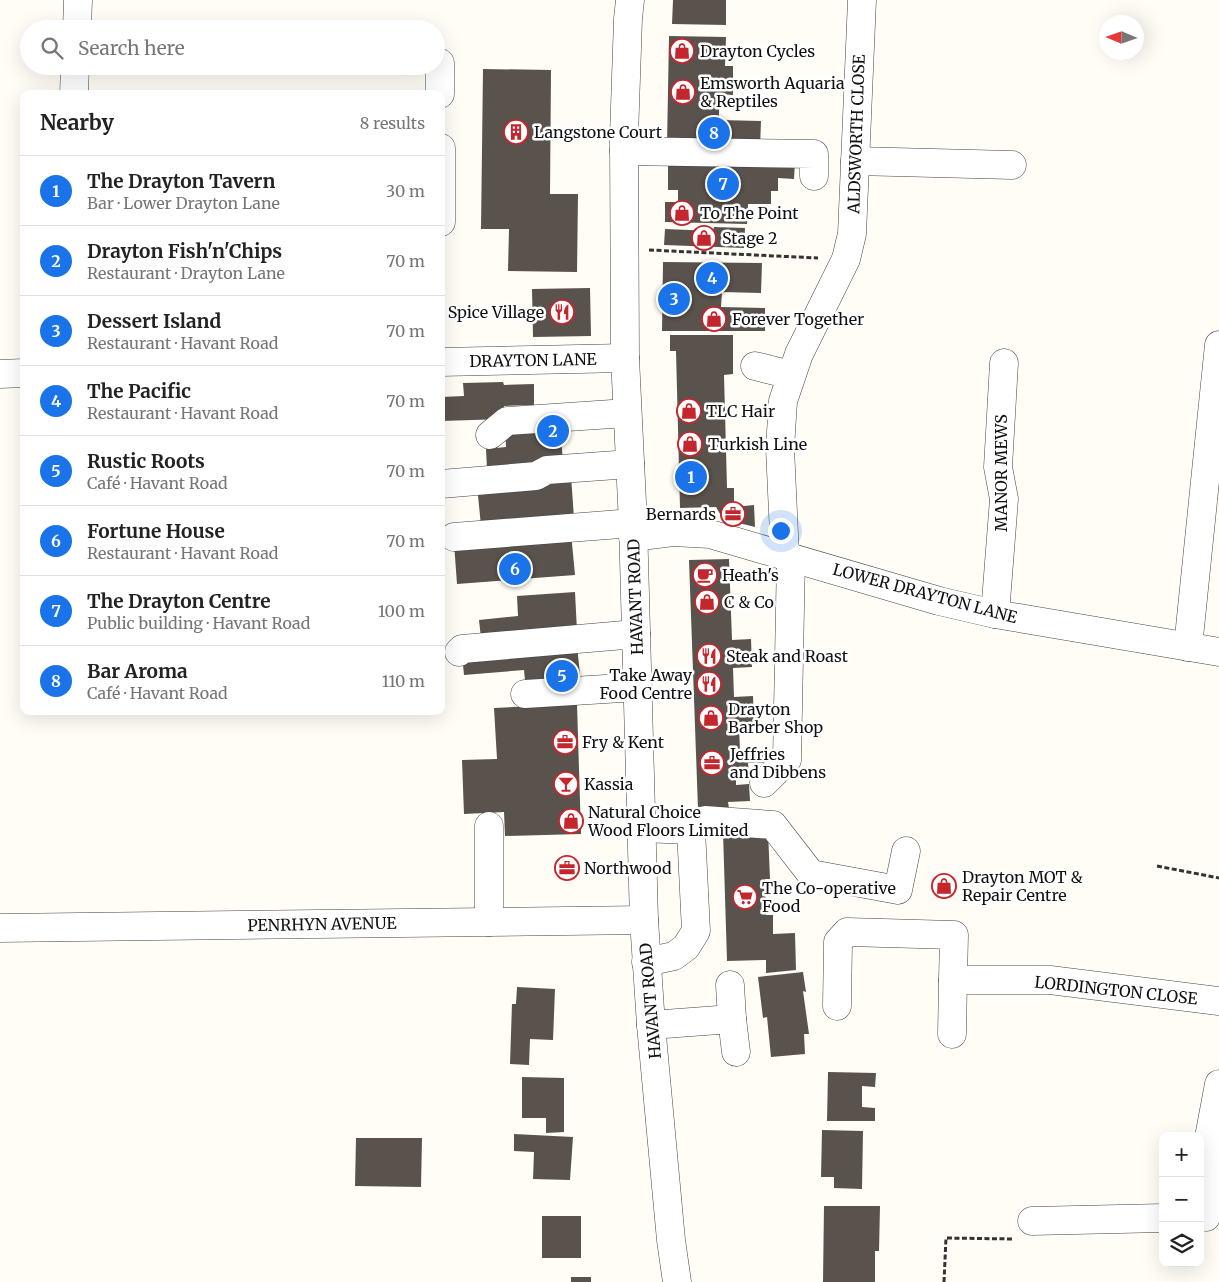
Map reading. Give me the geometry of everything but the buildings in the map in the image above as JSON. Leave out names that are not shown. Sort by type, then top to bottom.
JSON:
[{"type":"street","points":[[77,20],[78,0]]},
{"type":"street","name":"HAVANT ROAD","points":[[630,0],[624,151],[625,358],[633,530],[644,920],[651,1025],[671,1240],[677,1282]]},
{"type":"street","name":"ALDSWORTH CLOSE","points":[[764,784],[787,760],[788,556],[780,448],[783,401],[799,354],[846,259],[852,234],[862,0]]},
{"type":"street","points":[[74,90],[75,75]]},
{"type":"street","points":[[440,75],[440,90]]},
{"type":"street","points":[[624,151],[814,154],[814,176]]},
{"type":"street","points":[[856,161],[1012,165]]},
{"type":"street","points":[[1188,647],[1219,345]]},
{"type":"street","name":"DRAYTON LANE","points":[[445,362],[625,358]]},
{"type":"street","name":"MANOR MEWS","points":[[995,614],[1004,499],[998,467],[1004,363]]},
{"type":"street","points":[[755,366],[791,375]]},
{"type":"street","points":[[0,374],[20,373]]},
{"type":"street","points":[[490,435],[507,421],[627,413]]},
{"type":"street","points":[[445,484],[536,476],[547,470],[630,464]]},
{"type":"street","name":"LOWER DRAYTON LANE","points":[[454,537],[633,530],[710,534],[939,600],[995,614],[1219,652]]},
{"type":"street","points":[[459,652],[462,649],[636,634]]},
{"type":"street","points":[[525,694],[638,687]]},
{"type":"street","points":[[642,828],[691,830],[705,820],[773,825],[811,874],[898,890],[906,851]]},
{"type":"street","points":[[488,826],[489,922]]},
{"type":"street","points":[[646,962],[674,956],[686,947],[696,931],[691,830]]},
{"type":"street","name":"PENRHYN AVENUE","points":[[0,928],[644,920]]},
{"type":"street","points":[[837,1006],[838,942],[847,932],[954,935],[952,1034]]},
{"type":"street","name":"LORDINGTON CLOSE","points":[[953,980],[1050,980],[1219,1001]]},
{"type":"street","points":[[730,985],[736,1052]]},
{"type":"street","points":[[651,1025],[732,1019]]},
{"type":"street","points":[[1208,1217],[1207,1148],[1217,1100]]},
{"type":"street","points":[[1032,1221],[1159,1218]]},
{"type":"path","points":[[624,248],[846,259]]},
{"type":"path","points":[[1157,866],[1219,878]]},
{"type":"path","points":[[944,1282],[946,1238],[1028,1240],[1032,1221]]},
{"type":"place","name":"Drayton Cycles","points":[[682,51]]},
{"type":"place","name":"Emsworth Aquaria & Reptiles","points":[[683,92]]},
{"type":"place","name":"Langstone Court","points":[[516,132]]},
{"type":"place","name":"Bar Aroma","points":[[714,133]]},
{"type":"place","name":"The Drayton Centre","points":[[723,184]]},
{"type":"place","name":"To The Point","points":[[682,213]]},
{"type":"place","name":"Stage 2","points":[[704,238]]},
{"type":"place","name":"The Pacific","points":[[712,278]]},
{"type":"place","name":"Dessert Island","points":[[674,299]]},
{"type":"place","name":"Spice Village","points":[[562,312]]},
{"type":"place","name":"Forever Together","points":[[714,319]]},
{"type":"place","name":"TLC Hair","points":[[689,411]]},
{"type":"place","name":"Drayton Fish'n'Chips","points":[[553,431]]},
{"type":"place","name":"Turkish Line","points":[[690,444]]},
{"type":"place","name":"The Drayton Tavern","points":[[691,477]]},
{"type":"place","name":"Bernards","points":[[733,514]]},
{"type":"place","name":"Fortune House","points":[[515,569]]},
{"type":"place","name":"Heath's","points":[[705,575]]},
{"type":"place","name":"C & Co","points":[[707,602]]},
{"type":"place","name":"Steak and Roast","points":[[709,656]]},
{"type":"place","name":"Rustic Roots","points":[[562,676]]},
{"type":"place","name":"Take Away Food Centre","points":[[709,684]]},
{"type":"place","name":"Drayton Barber Shop","points":[[711,718]]},
{"type":"place","name":"Fry & Kent","points":[[565,742]]},
{"type":"place","name":"Jeffries and Dibbens","points":[[712,763]]},
{"type":"place","name":"Kassia","points":[[566,784]]},
{"type":"place","name":"Natural Choice Wood Floors Limited","points":[[571,821]]},
{"type":"place","name":"Northwood","points":[[567,868]]},
{"type":"place","name":"Drayton MOT & Repair Centre","points":[[944,886]]},
{"type":"place","name":"The Co-operative Food","points":[[745,897]]}]
